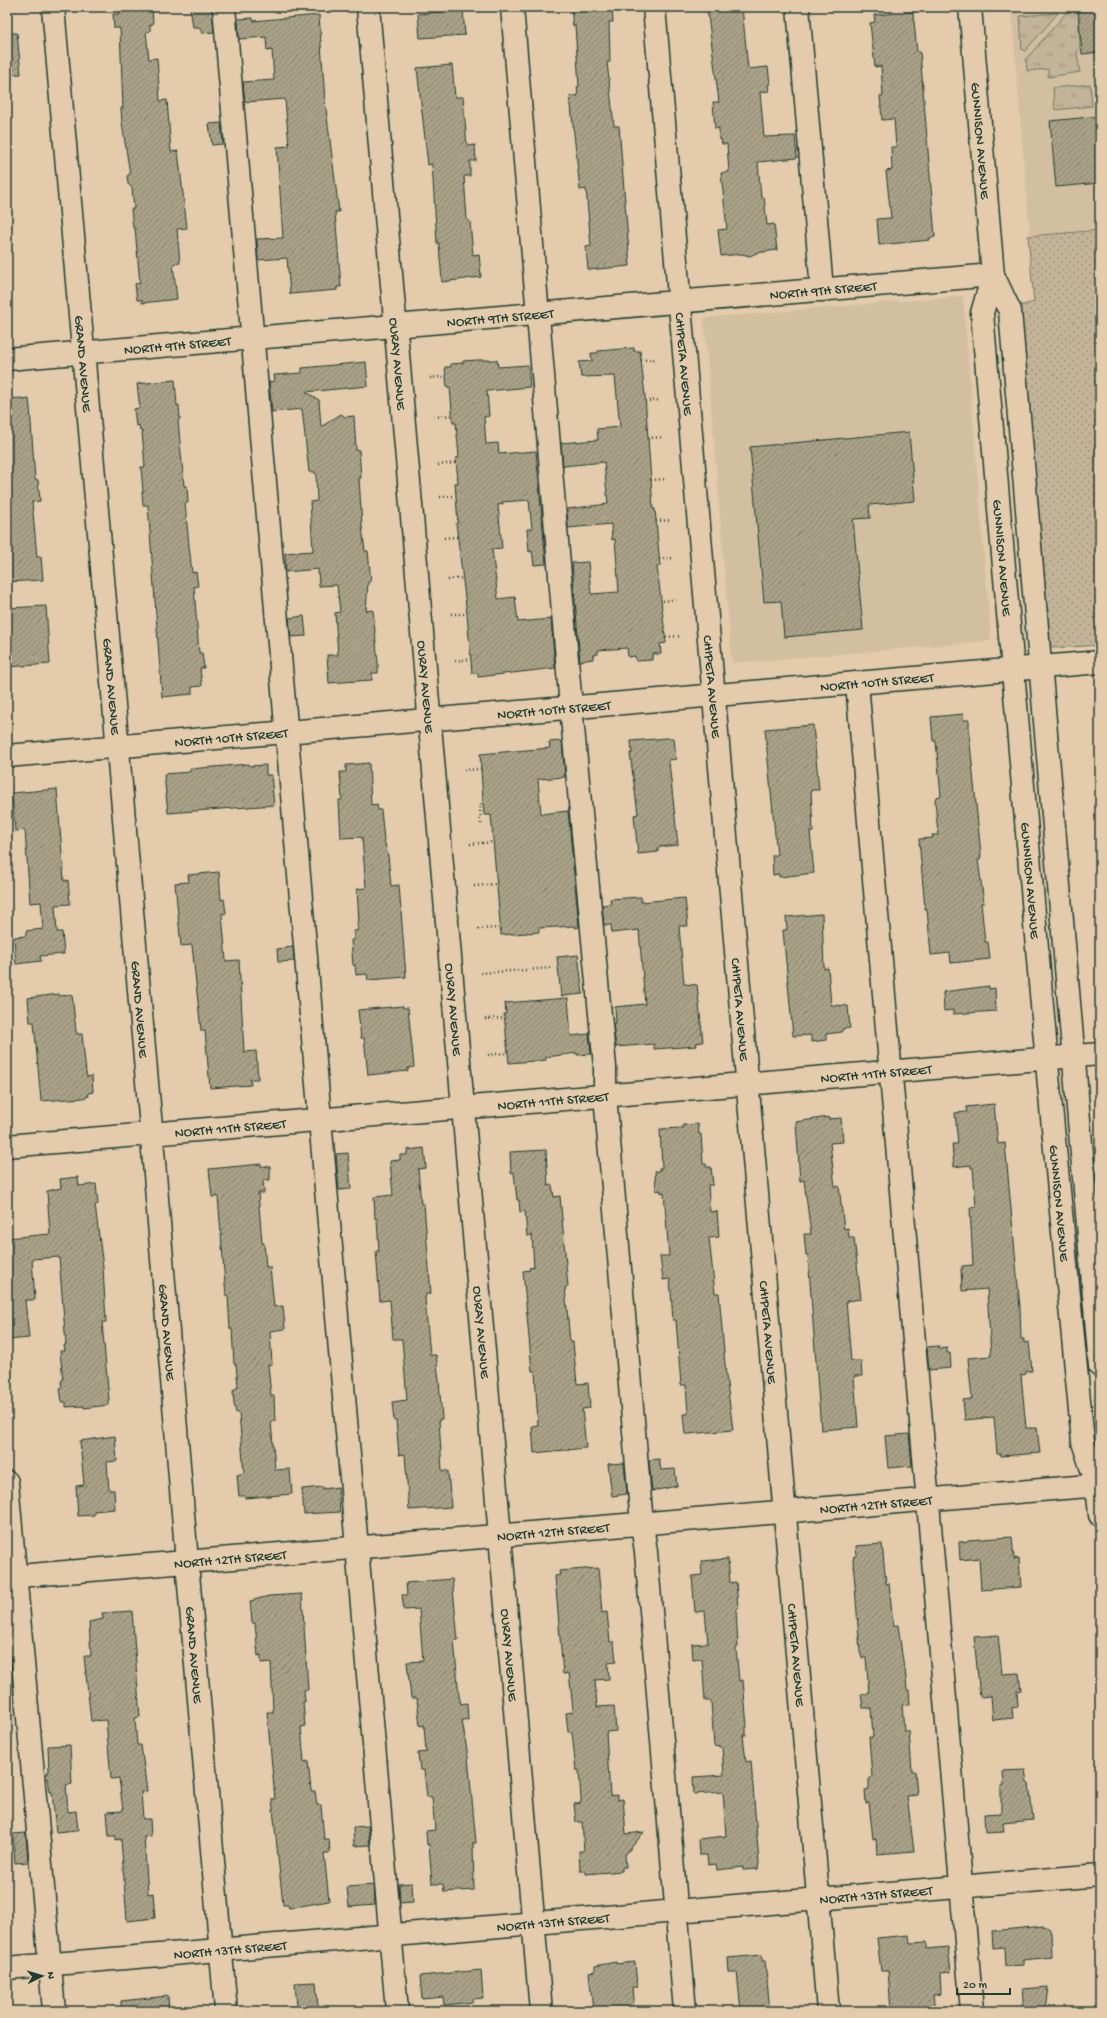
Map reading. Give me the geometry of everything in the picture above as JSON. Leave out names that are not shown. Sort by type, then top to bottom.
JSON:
[{"type":"street","name":"GRAND AVENUE","points":[[53,7],[116,746],[152,1133],[226,2011]]},
{"type":"street","points":[[224,7],[397,2011]]},
{"type":"street","name":"OURAY AVENUE","points":[[368,7],[541,2011]]},
{"type":"street","points":[[512,7],[537,314],[571,707],[605,1067],[605,1095],[642,1524],[648,1568],[685,2011]]},
{"type":"street","name":"CHIPETA AVENUE","points":[[654,7],[828,2011]]},
{"type":"street","points":[[798,7],[822,290]]},
{"type":"street","name":"GUNNISON AVENUE","points":[[970,7],[993,275],[1010,311],[1100,1366]]},
{"type":"street","name":"NORTH 9TH STREET","points":[[7,359],[993,275]]},
{"type":"street","name":"GUNNISON AVENUE","points":[[993,275],[982,313],[1046,1058],[1083,1442],[1099,1481],[1100,1515]]},
{"type":"street","name":"NORTH 10TH STREET","points":[[7,756],[1100,662]]},
{"type":"street","points":[[857,683],[972,2011]]},
{"type":"street","name":"NORTH 11TH STREET","points":[[7,1146],[1100,1054]]},
{"type":"street","name":"NORTH 12TH STREET","points":[[11,1577],[927,1500],[1099,1481]]},
{"type":"street","points":[[7,1482],[11,1577],[54,2011]]},
{"type":"street","name":"NORTH 13TH STREET","points":[[7,1968],[221,1951],[1100,1875]]},
{"type":"path","points":[[641,360],[657,359]]},
{"type":"path","points":[[430,378],[446,376]]},
{"type":"path","points":[[646,401],[661,400]]},
{"type":"path","points":[[434,417],[452,415]]},
{"type":"path","points":[[648,438],[664,437]]},
{"type":"path","points":[[438,465],[456,463]]},
{"type":"path","points":[[651,480],[667,479]]},
{"type":"path","points":[[440,498],[456,496]]},
{"type":"path","points":[[656,521],[671,520]]},
{"type":"path","points":[[444,538],[457,537]]},
{"type":"path","points":[[659,559],[674,558]]},
{"type":"path","points":[[448,580],[462,578]]},
{"type":"path","points":[[663,601],[677,599]]},
{"type":"path","points":[[451,614],[467,614]]},
{"type":"path","points":[[666,637],[681,636]]},
{"type":"path","points":[[455,661],[471,659]]},
{"type":"path","points":[[464,770],[481,769]]},
{"type":"path","points":[[482,824],[480,809],[483,800]]},
{"type":"path","points":[[470,844],[494,842]]},
{"type":"path","points":[[474,886],[498,884]]},
{"type":"path","points":[[478,929],[501,928]]},
{"type":"path","points":[[481,973],[553,968]]},
{"type":"path","points":[[485,1019],[505,1018]]},
{"type":"path","points":[[488,1055],[506,1053]]},
{"type":"shaded area","points":[[1011,7],[1100,7],[1100,229],[1030,235]]},
{"type":"shaded area","points":[[963,296],[991,641],[732,663],[704,318]]},
{"type":"green space","points":[[1078,11],[1080,46],[1077,53],[1080,72],[1048,77],[1048,69],[1027,71],[1026,59],[1067,12]]},
{"type":"green space","points":[[1058,13],[1025,51],[1022,50],[1020,16]]},
{"type":"green space","points":[[1090,84],[1092,106],[1055,110],[1053,88]]},
{"type":"green space","points":[[1100,230],[1100,645],[1055,648],[1049,645],[1019,306],[1034,302],[1028,236]]},
{"type":"building","points":[[120,7],[152,7],[153,24],[150,25],[150,31],[146,32],[149,59],[157,58],[160,101],[167,100],[171,152],[178,151],[187,228],[177,229],[180,263],[173,264],[177,299],[142,303],[142,300],[137,300],[135,284],[140,283],[135,228],[133,228],[131,209],[134,209],[132,188],[128,184],[127,176],[130,174],[122,123],[121,108],[123,108],[120,28],[114,28],[113,14],[120,14]]},
{"type":"building","points":[[190,7],[212,7],[214,32],[202,33],[199,27],[193,27]]},
{"type":"building","points":[[571,7],[612,7],[613,22],[609,22],[610,62],[607,62],[614,126],[619,126],[630,266],[588,270],[586,247],[591,246],[586,189],[580,190],[570,96],[578,96],[577,87],[579,86],[575,25],[573,26]]},
{"type":"building","points":[[707,7],[742,7],[748,69],[768,67],[770,84],[768,85],[769,91],[760,92],[764,137],[795,136],[797,158],[758,162],[761,197],[764,197],[767,225],[774,224],[777,250],[756,253],[750,256],[742,254],[721,256],[718,230],[727,229],[721,173],[729,172],[727,144],[722,144],[721,139],[719,139],[719,128],[715,129],[713,102],[719,102]]},
{"type":"building","points":[[1078,7],[1100,7],[1100,52],[1082,54]]},
{"type":"building","points":[[463,10],[465,35],[420,38],[418,14]]},
{"type":"building","points":[[913,12],[917,52],[920,52],[935,237],[929,238],[930,240],[879,245],[877,219],[891,218],[886,171],[892,170],[891,147],[896,147],[894,119],[882,120],[880,96],[883,96],[881,66],[875,67],[870,23],[875,22],[874,15]]},
{"type":"building","points":[[319,15],[325,101],[339,212],[335,212],[341,287],[337,287],[337,290],[290,294],[287,258],[258,260],[257,239],[283,238],[277,147],[289,146],[285,99],[245,102],[243,82],[274,80],[272,50],[267,51],[266,37],[239,39],[238,19],[253,18],[253,21]]},
{"type":"building","points":[[7,33],[17,33],[21,74],[7,75]]},
{"type":"building","points":[[452,65],[455,97],[463,97],[467,146],[475,145],[476,161],[470,161],[470,176],[464,176],[467,220],[470,222],[473,255],[479,254],[481,277],[442,282],[439,243],[437,243],[432,164],[428,165],[417,68]]},
{"type":"building","points":[[1100,116],[1100,183],[1056,187],[1050,121]]},
{"type":"building","points":[[221,123],[223,144],[212,145],[209,124]]},
{"type":"building","points":[[634,348],[634,351],[640,351],[645,396],[653,509],[655,509],[660,566],[657,566],[666,643],[660,644],[661,654],[652,654],[652,660],[636,661],[635,656],[628,657],[627,648],[598,650],[598,654],[593,655],[593,659],[580,661],[572,563],[588,562],[591,594],[619,592],[615,539],[612,540],[611,524],[568,528],[567,509],[608,504],[604,462],[563,466],[561,443],[598,440],[597,429],[620,427],[615,376],[581,377],[579,362],[592,361],[591,353],[598,353],[598,351]]},
{"type":"building","points":[[497,360],[498,367],[528,365],[530,387],[487,391],[489,416],[484,417],[486,444],[498,443],[499,454],[536,451],[546,564],[534,565],[532,551],[529,552],[527,529],[532,529],[529,500],[502,502],[503,504],[498,505],[502,548],[492,549],[498,599],[515,597],[518,622],[551,619],[555,668],[478,677],[478,673],[472,673],[467,614],[456,523],[458,523],[455,483],[458,483],[456,458],[459,457],[456,423],[453,423],[450,387],[447,387],[445,367],[451,367],[451,364],[463,363],[463,361]]},
{"type":"building","points":[[366,362],[368,386],[306,392],[319,400],[321,427],[341,414],[345,417],[354,416],[356,450],[359,450],[362,527],[365,551],[368,551],[371,582],[368,582],[366,611],[373,610],[378,663],[378,673],[372,673],[372,680],[329,683],[327,655],[338,655],[335,613],[340,612],[337,585],[319,586],[318,569],[286,572],[285,553],[313,551],[310,502],[317,501],[316,474],[315,472],[309,472],[302,409],[272,412],[269,382],[275,381],[274,375],[302,373],[302,368]]},
{"type":"building","points":[[175,380],[177,406],[179,405],[180,419],[178,420],[184,486],[187,486],[188,503],[185,503],[192,573],[196,572],[198,586],[194,587],[199,653],[202,653],[204,668],[200,668],[202,686],[192,687],[192,694],[162,697],[148,505],[143,505],[142,492],[141,467],[145,467],[142,431],[140,431],[139,425],[136,426],[134,409],[140,408],[137,384]]},
{"type":"building","points":[[22,398],[22,400],[29,399],[35,480],[38,480],[40,501],[32,502],[37,557],[41,557],[43,580],[7,582],[7,399]]},
{"type":"building","points":[[909,432],[915,501],[869,505],[870,518],[853,519],[863,630],[784,637],[781,601],[764,602],[750,447]]},
{"type":"building","points":[[46,606],[50,664],[7,667],[7,648],[9,648],[7,608]]},
{"type":"building","points":[[304,616],[306,636],[291,637],[289,618]]},
{"type":"building","points":[[963,714],[963,720],[969,720],[981,855],[980,860],[978,860],[984,903],[981,903],[985,942],[988,942],[990,959],[951,963],[950,953],[931,955],[927,909],[925,909],[919,839],[933,838],[932,835],[938,835],[935,800],[936,797],[941,796],[936,741],[933,741],[931,717]]},
{"type":"building","points":[[813,725],[819,790],[811,790],[813,832],[810,832],[814,873],[779,877],[779,874],[773,875],[772,855],[777,855],[765,729]]},
{"type":"building","points":[[674,738],[676,759],[669,760],[669,762],[678,845],[658,847],[658,852],[638,854],[634,815],[638,814],[630,753],[632,753],[631,741]]},
{"type":"building","points":[[562,741],[565,777],[538,779],[541,814],[568,811],[579,927],[539,928],[539,932],[501,935],[491,815],[484,815],[480,754],[550,748],[549,742]]},
{"type":"building","points":[[369,763],[371,805],[377,804],[378,810],[381,810],[391,886],[399,885],[406,977],[368,980],[367,974],[356,975],[355,965],[353,965],[351,940],[354,940],[354,931],[358,930],[357,922],[359,922],[357,889],[366,888],[362,837],[341,838],[339,800],[342,800],[340,772],[346,772],[346,765]]},
{"type":"building","points":[[249,764],[250,766],[266,765],[266,775],[271,775],[274,805],[168,813],[164,774],[190,772],[190,769]]},
{"type":"building","points":[[57,789],[64,881],[68,880],[70,904],[55,905],[57,932],[62,932],[64,954],[40,956],[41,961],[16,964],[14,937],[26,936],[26,931],[43,929],[41,902],[30,903],[25,830],[15,831],[12,793]]},
{"type":"building","points":[[219,872],[221,900],[224,899],[226,913],[222,914],[226,961],[239,960],[244,1052],[256,1051],[258,1079],[250,1079],[251,1085],[210,1088],[205,1031],[201,1031],[192,945],[181,946],[175,883],[189,882],[188,875]]},
{"type":"building","points":[[641,897],[641,902],[685,898],[688,926],[679,926],[684,984],[697,985],[703,1042],[696,1043],[697,1046],[654,1049],[654,1044],[616,1047],[613,1024],[616,1023],[615,1007],[645,1004],[639,930],[612,933],[611,925],[604,925],[602,905],[611,904],[610,899]]},
{"type":"building","points":[[822,914],[824,969],[828,968],[831,1005],[848,1006],[850,1028],[842,1029],[842,1032],[826,1034],[826,1040],[811,1042],[811,1035],[793,1036],[783,930],[787,930],[786,917]]},
{"type":"building","points":[[293,947],[294,961],[278,962],[277,949]]},
{"type":"building","points":[[578,955],[583,994],[561,996],[557,957]]},
{"type":"building","points":[[989,986],[989,989],[995,988],[996,1011],[953,1014],[953,1010],[944,1011],[943,992]]},
{"type":"building","points":[[59,994],[59,996],[72,995],[76,1031],[77,1034],[82,1034],[86,1073],[87,1077],[92,1076],[93,1092],[88,1093],[89,1096],[83,1098],[41,1101],[34,1022],[30,1022],[28,998]]},
{"type":"building","points":[[568,998],[571,1036],[589,1034],[591,1054],[577,1055],[577,1053],[546,1057],[546,1060],[509,1063],[504,1014],[506,1014],[505,1003]]},
{"type":"building","points":[[403,1006],[403,1008],[408,1008],[414,1067],[408,1068],[408,1071],[368,1075],[364,1038],[361,1038],[358,1010]]},
{"type":"building","points":[[994,1104],[998,1144],[1005,1143],[1020,1308],[1021,1339],[1024,1339],[1024,1343],[1029,1342],[1032,1371],[1026,1371],[1026,1374],[1021,1375],[1026,1428],[1037,1428],[1040,1453],[1001,1456],[1001,1454],[997,1454],[994,1417],[965,1420],[963,1400],[972,1399],[968,1358],[991,1356],[987,1289],[962,1291],[962,1266],[973,1265],[970,1208],[976,1207],[973,1168],[971,1168],[971,1165],[954,1167],[952,1144],[958,1144],[955,1113],[967,1112],[966,1107]]},
{"type":"building","points":[[828,1117],[828,1119],[841,1118],[843,1142],[830,1143],[835,1187],[839,1186],[844,1229],[848,1228],[849,1238],[854,1238],[861,1299],[846,1301],[851,1361],[861,1361],[862,1376],[854,1376],[858,1427],[821,1430],[808,1255],[806,1255],[804,1234],[811,1234],[804,1180],[800,1181],[796,1122]]},
{"type":"building","points":[[698,1124],[699,1134],[701,1134],[703,1164],[706,1164],[706,1167],[711,1167],[713,1185],[708,1185],[710,1212],[717,1211],[719,1237],[709,1238],[715,1293],[719,1293],[726,1376],[733,1430],[685,1434],[683,1414],[688,1414],[686,1385],[681,1385],[676,1320],[673,1320],[670,1279],[663,1280],[660,1256],[669,1256],[664,1192],[661,1193],[661,1190],[656,1191],[655,1171],[660,1171],[659,1168],[662,1168],[660,1129],[683,1128],[683,1125]]},
{"type":"building","points":[[424,1148],[426,1168],[418,1169],[421,1204],[424,1204],[431,1294],[426,1294],[425,1299],[430,1355],[436,1355],[439,1381],[442,1419],[439,1419],[442,1471],[448,1471],[451,1507],[409,1510],[405,1454],[399,1455],[396,1420],[394,1421],[392,1402],[407,1400],[402,1339],[393,1339],[390,1300],[380,1301],[376,1251],[379,1251],[374,1197],[393,1195],[390,1161],[400,1160],[400,1155],[407,1155],[407,1150]]},
{"type":"building","points":[[546,1150],[548,1186],[552,1185],[554,1197],[560,1196],[568,1287],[565,1287],[570,1342],[573,1342],[577,1384],[588,1383],[590,1408],[582,1409],[586,1448],[534,1453],[532,1426],[538,1425],[535,1371],[532,1371],[523,1271],[530,1270],[529,1268],[534,1267],[532,1235],[527,1236],[525,1211],[520,1212],[514,1172],[511,1173],[510,1152]]},
{"type":"building","points":[[348,1153],[351,1189],[339,1190],[336,1154]]},
{"type":"building","points":[[261,1164],[261,1166],[270,1167],[270,1180],[263,1180],[264,1193],[258,1193],[262,1243],[264,1243],[266,1267],[270,1267],[274,1307],[283,1306],[285,1329],[270,1331],[272,1364],[268,1365],[271,1396],[274,1396],[275,1421],[271,1421],[275,1470],[290,1469],[292,1494],[245,1498],[245,1496],[239,1496],[237,1475],[244,1473],[239,1413],[236,1413],[234,1404],[233,1391],[238,1386],[236,1364],[234,1364],[232,1329],[230,1329],[228,1296],[226,1296],[218,1196],[212,1197],[209,1169]]},
{"type":"building","points":[[78,1177],[79,1186],[96,1184],[98,1204],[95,1205],[103,1267],[106,1322],[102,1322],[109,1400],[108,1405],[84,1408],[84,1406],[66,1407],[66,1402],[62,1402],[60,1388],[62,1388],[61,1381],[63,1380],[60,1351],[65,1351],[64,1345],[66,1345],[59,1257],[32,1259],[35,1300],[25,1300],[29,1338],[7,1340],[7,1315],[10,1315],[7,1281],[7,1238],[50,1234],[47,1191],[61,1188],[60,1179]]},
{"type":"building","points":[[939,1346],[939,1349],[947,1348],[947,1353],[950,1353],[951,1368],[929,1370],[927,1347]]},
{"type":"building","points":[[909,1434],[912,1466],[888,1468],[885,1436]]},
{"type":"building","points":[[115,1436],[117,1461],[107,1462],[109,1490],[114,1490],[115,1509],[94,1511],[94,1515],[78,1516],[76,1486],[84,1485],[80,1441]]},
{"type":"building","points":[[659,1459],[661,1470],[675,1469],[677,1486],[652,1491],[649,1460]]},
{"type":"building","points":[[624,1463],[627,1494],[612,1496],[608,1464]]},
{"type":"building","points":[[323,1487],[323,1489],[338,1487],[340,1512],[304,1514],[302,1489]]},
{"type":"building","points":[[1012,1537],[1014,1559],[1019,1558],[1021,1587],[981,1590],[979,1558],[960,1560],[959,1542]]},
{"type":"building","points":[[882,1544],[886,1584],[889,1583],[893,1626],[898,1625],[907,1690],[909,1690],[910,1704],[902,1705],[904,1731],[909,1731],[912,1771],[915,1771],[917,1795],[907,1796],[914,1851],[877,1854],[876,1838],[873,1839],[869,1803],[866,1804],[865,1790],[869,1789],[869,1779],[872,1777],[869,1737],[873,1737],[871,1708],[863,1708],[861,1694],[869,1693],[866,1658],[862,1658],[860,1652],[853,1560],[854,1556],[857,1556],[856,1546]]},
{"type":"building","points":[[728,1559],[730,1583],[736,1582],[738,1647],[736,1648],[739,1681],[743,1680],[747,1727],[746,1735],[743,1735],[746,1762],[751,1761],[759,1863],[758,1869],[743,1870],[743,1867],[717,1870],[716,1864],[708,1865],[707,1855],[699,1855],[698,1839],[726,1836],[723,1792],[694,1794],[693,1777],[724,1775],[722,1747],[714,1746],[711,1701],[705,1701],[702,1659],[693,1660],[692,1644],[708,1643],[705,1611],[695,1612],[692,1576],[702,1575],[701,1561]]},
{"type":"building","points":[[598,1568],[602,1613],[607,1612],[610,1642],[614,1642],[616,1662],[608,1663],[609,1679],[595,1680],[597,1707],[614,1706],[616,1731],[606,1732],[610,1796],[617,1795],[617,1800],[623,1799],[626,1834],[644,1832],[625,1855],[626,1867],[622,1867],[622,1871],[586,1874],[586,1871],[580,1871],[579,1851],[584,1851],[582,1822],[576,1822],[574,1804],[581,1803],[579,1770],[576,1770],[572,1732],[568,1732],[566,1713],[573,1712],[573,1709],[569,1673],[563,1674],[555,1576],[560,1575],[559,1571]]},
{"type":"building","points":[[452,1579],[458,1640],[454,1640],[459,1696],[461,1704],[467,1703],[468,1720],[462,1720],[468,1757],[476,1843],[473,1843],[474,1890],[444,1892],[443,1884],[432,1884],[429,1844],[427,1845],[426,1831],[435,1830],[432,1797],[427,1797],[424,1770],[420,1770],[418,1753],[426,1752],[424,1725],[420,1726],[417,1698],[411,1698],[407,1662],[423,1661],[419,1609],[404,1610],[402,1595],[407,1595],[406,1583]]},
{"type":"building","points":[[302,1594],[308,1690],[304,1690],[305,1702],[303,1702],[305,1726],[301,1727],[304,1762],[308,1761],[311,1791],[315,1791],[317,1805],[321,1805],[324,1839],[329,1839],[330,1853],[324,1853],[329,1901],[289,1908],[288,1905],[283,1905],[272,1799],[275,1799],[267,1712],[273,1712],[271,1662],[261,1663],[261,1655],[258,1656],[255,1623],[252,1623],[250,1601],[269,1596]]},
{"type":"building","points":[[132,1611],[140,1717],[135,1718],[137,1745],[141,1745],[147,1791],[141,1792],[143,1819],[150,1819],[151,1836],[144,1837],[148,1894],[153,1893],[155,1918],[127,1921],[121,1839],[116,1840],[116,1836],[109,1836],[107,1812],[123,1811],[119,1778],[111,1779],[106,1720],[91,1721],[84,1656],[91,1656],[89,1622],[103,1619],[102,1613]]},
{"type":"building","points":[[998,1635],[1002,1674],[1019,1673],[1021,1690],[1017,1691],[1018,1707],[1012,1708],[1013,1718],[993,1720],[991,1696],[980,1697],[974,1637]]},
{"type":"building","points":[[70,1745],[72,1784],[66,1785],[68,1812],[76,1811],[78,1830],[56,1832],[52,1792],[50,1792],[47,1772],[49,1772],[48,1746]]},
{"type":"building","points":[[1025,1770],[1027,1783],[1029,1783],[1033,1820],[1003,1823],[1004,1832],[985,1833],[984,1814],[1001,1813],[1001,1786],[1004,1785],[1003,1771]]},
{"type":"building","points":[[368,1826],[370,1845],[354,1846],[353,1827]]},
{"type":"building","points":[[26,1833],[28,1862],[15,1863],[13,1834]]},
{"type":"building","points":[[412,1883],[413,1902],[400,1903],[399,1884]]},
{"type":"building","points":[[374,1885],[375,1905],[349,1907],[347,1887]]},
{"type":"building","points":[[1044,1926],[1049,1928],[1051,1933],[1052,1957],[1023,1960],[1023,1965],[1005,1966],[1004,1947],[993,1948],[992,1931]]},
{"type":"building","points":[[909,1935],[910,1943],[927,1942],[927,1949],[948,1947],[951,1972],[940,1973],[941,1994],[933,1995],[935,2011],[891,2011],[888,1971],[881,1971],[877,1938]]},
{"type":"building","points":[[762,1955],[762,1961],[765,1961],[770,2011],[741,2011],[737,1972],[729,1972],[728,1958]]},
{"type":"building","points":[[616,1962],[616,1964],[635,1962],[637,1987],[632,1987],[634,2011],[593,2011],[589,1972],[595,1971],[595,1966]]},
{"type":"building","points":[[481,1970],[483,1998],[472,1999],[473,2002],[444,2005],[443,1997],[422,1999],[420,1976]]},
{"type":"building","points":[[316,1982],[318,2006],[297,2007],[295,1983]]},
{"type":"building","points":[[1048,1987],[1045,2011],[1024,2011],[1022,1989]]},
{"type":"building","points":[[168,1996],[169,2011],[121,2011],[121,2001]]}]
